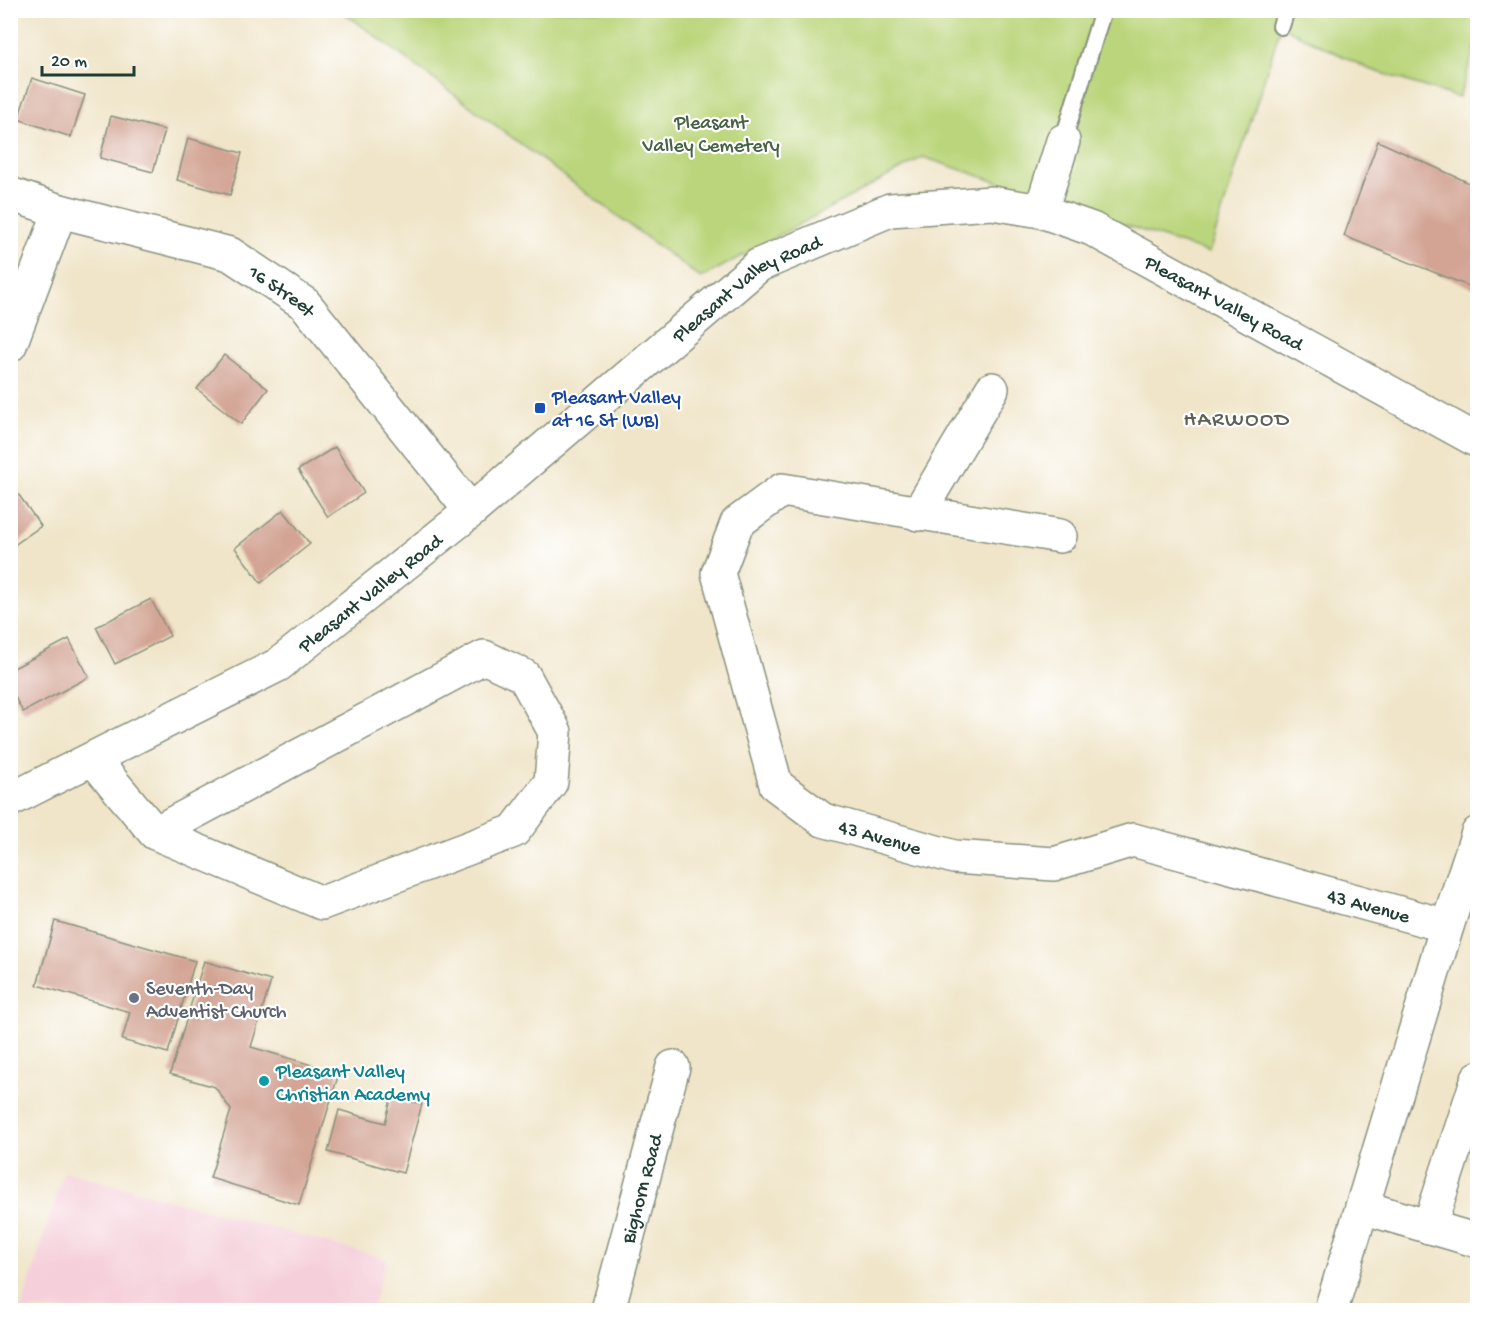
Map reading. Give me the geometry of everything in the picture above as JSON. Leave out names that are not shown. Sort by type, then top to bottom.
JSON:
[{"type":"street","points":[[1041,211],[1063,141]]},
{"type":"street","name":"16 Street","points":[[10,194],[60,211],[230,255],[305,304],[471,511]]},
{"type":"street","name":"Pleasant Valley Road","points":[[10,800],[278,665],[471,511],[759,265],[890,210],[992,203],[1041,211],[1092,229],[1478,441]]},
{"type":"street","points":[[10,345],[60,211]]},
{"type":"street","points":[[918,514],[993,389]]},
{"type":"street","name":"43 Avenue","points":[[1060,536],[782,490],[737,523],[718,573],[776,785],[824,820],[954,857],[1054,864],[1133,840],[1447,926]]},
{"type":"street","points":[[93,759],[154,833],[322,903],[514,831],[551,782],[555,732],[524,676],[484,657],[154,833]]},
{"type":"street","points":[[1331,1311],[1447,926],[1478,833]]},
{"type":"street","name":"Bighorn Road","points":[[608,1311],[673,1067]]},
{"type":"street","points":[[1429,1227],[1478,1078]]},
{"type":"street","points":[[1362,1207],[1478,1242]]},
{"type":"lane","points":[[1063,141],[1103,10]]},
{"type":"shaded area","points":[[64,1171],[387,1259],[371,1310],[21,1310]]},
{"type":"green space","name":"Pleasant Valley Cemetery","points":[[1477,10],[1478,38],[1459,98],[1369,69],[1281,26],[1209,253],[923,157],[701,278],[342,11]]},
{"type":"building","points":[[32,78],[85,95],[71,137],[18,119]]},
{"type":"building","points":[[111,116],[165,130],[153,172],[100,158]]},
{"type":"building","points":[[188,138],[242,153],[230,195],[177,180]]},
{"type":"building","points":[[1378,141],[1478,187],[1478,290],[1344,236]]},
{"type":"building","points":[[224,355],[268,389],[241,424],[197,389]]},
{"type":"building","points":[[335,447],[364,493],[328,517],[298,470]]},
{"type":"building","points":[[16,491],[41,526],[10,548],[10,494]]},
{"type":"building","points":[[283,510],[310,544],[261,583],[235,548]]},
{"type":"building","points":[[151,599],[170,636],[115,664],[96,627]]},
{"type":"building","points":[[69,639],[89,677],[23,712],[10,688],[10,670]]},
{"type":"building","name":"Seventh-Day Adventist Church","points":[[55,921],[195,961],[168,1053],[122,1040],[130,1012],[37,985]]},
{"type":"building","name":"Pleasant Valley Christian Academy","points":[[204,961],[271,981],[251,1047],[339,1073],[299,1205],[210,1178],[231,1110],[215,1087],[170,1074]]},
{"type":"building","points":[[392,1096],[422,1104],[403,1173],[328,1152],[339,1110],[385,1123]]},
{"type":"place","name":"Pleasant Valley at 16 St (WB)","points":[[540,408]]},
{"type":"place","name":"Seventh-Day Adventist Church","points":[[134,998]]},
{"type":"place","name":"Pleasant Valley Christian Academy","points":[[264,1081]]},
{"type":"district","name":"HARWOOD","points":[[1237,417]]}]
